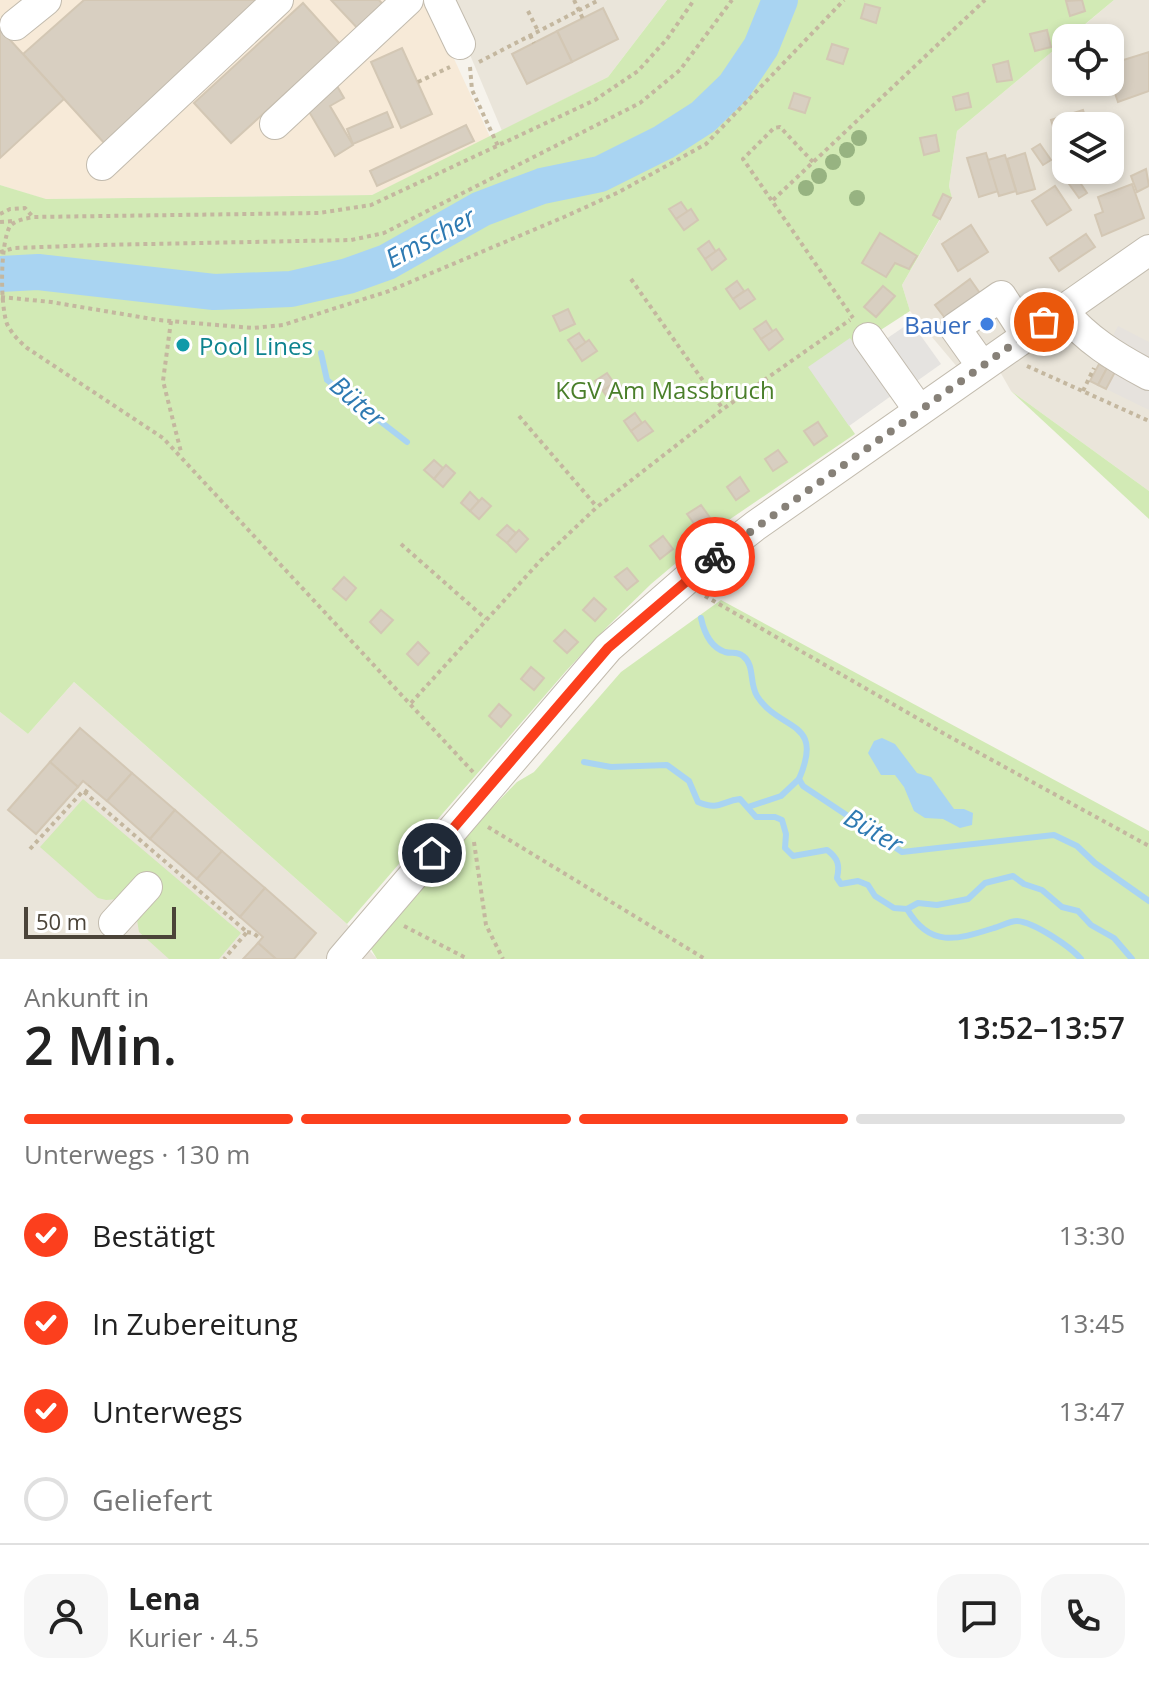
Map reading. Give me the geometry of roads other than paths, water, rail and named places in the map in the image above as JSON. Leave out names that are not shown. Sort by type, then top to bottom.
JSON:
[{"type":"street","points":[[15,25],[46,0]]},
{"type":"street","points":[[102,165],[278,0]]},
{"type":"street","points":[[275,124],[408,0]]},
{"type":"street","points":[[439,0],[462,59]]},
{"type":"street","points":[[342,959],[608,648],[687,579],[755,526],[1149,250]]},
{"type":"street","points":[[1062,310],[1105,352],[1149,375]]},
{"type":"street","points":[[861,328],[919,410]]},
{"type":"street","points":[[114,923],[147,887]]},
{"type":"water","points":[[882,738],[895,744],[917,773],[931,777],[954,809],[973,813],[972,825],[960,828],[943,819],[925,818],[914,811],[895,775],[881,775],[868,753],[874,741]]},
{"type":"waterway","name":"Emscher","points":[[0,274],[38,272],[214,292],[291,289],[348,276],[387,262],[481,209],[542,186],[600,174],[664,142],[703,117],[734,87],[761,47],[780,0]]},
{"type":"waterway","name":"Büter","points":[[306,285],[306,297]]},
{"type":"waterway","name":"Büter","points":[[321,353],[327,380],[407,442]]},
{"type":"waterway","name":"Büter","points":[[701,618],[706,634],[715,647],[739,654],[747,660],[757,696],[766,707],[803,736],[807,746],[799,779],[803,786],[902,852],[1054,835],[1077,846],[1095,863],[1149,901]]},
{"type":"waterway","points":[[584,762],[611,767],[667,765],[689,781],[698,802],[716,806],[740,799],[756,817],[782,820],[786,834],[785,848],[793,856],[827,850],[837,862],[837,878],[841,884],[858,881],[868,885],[875,896],[894,908],[907,909],[916,922],[935,935],[956,938],[1011,922],[1024,922],[1052,936],[1081,959]]},
{"type":"waterway","points":[[748,807],[781,796],[799,779]]},
{"type":"waterway","points":[[907,909],[918,903],[937,905],[968,899],[985,883],[1013,876],[1024,884],[1042,890],[1062,907],[1078,911],[1091,925],[1114,938],[1132,959]]},
{"type":"place","name":"Bauer","points":[[987,324]]},
{"type":"place","name":"Pool Lines","points":[[183,345]]},
{"type":"park label","name":"KGV Am Massbruch","points":[[665,389]]}]
